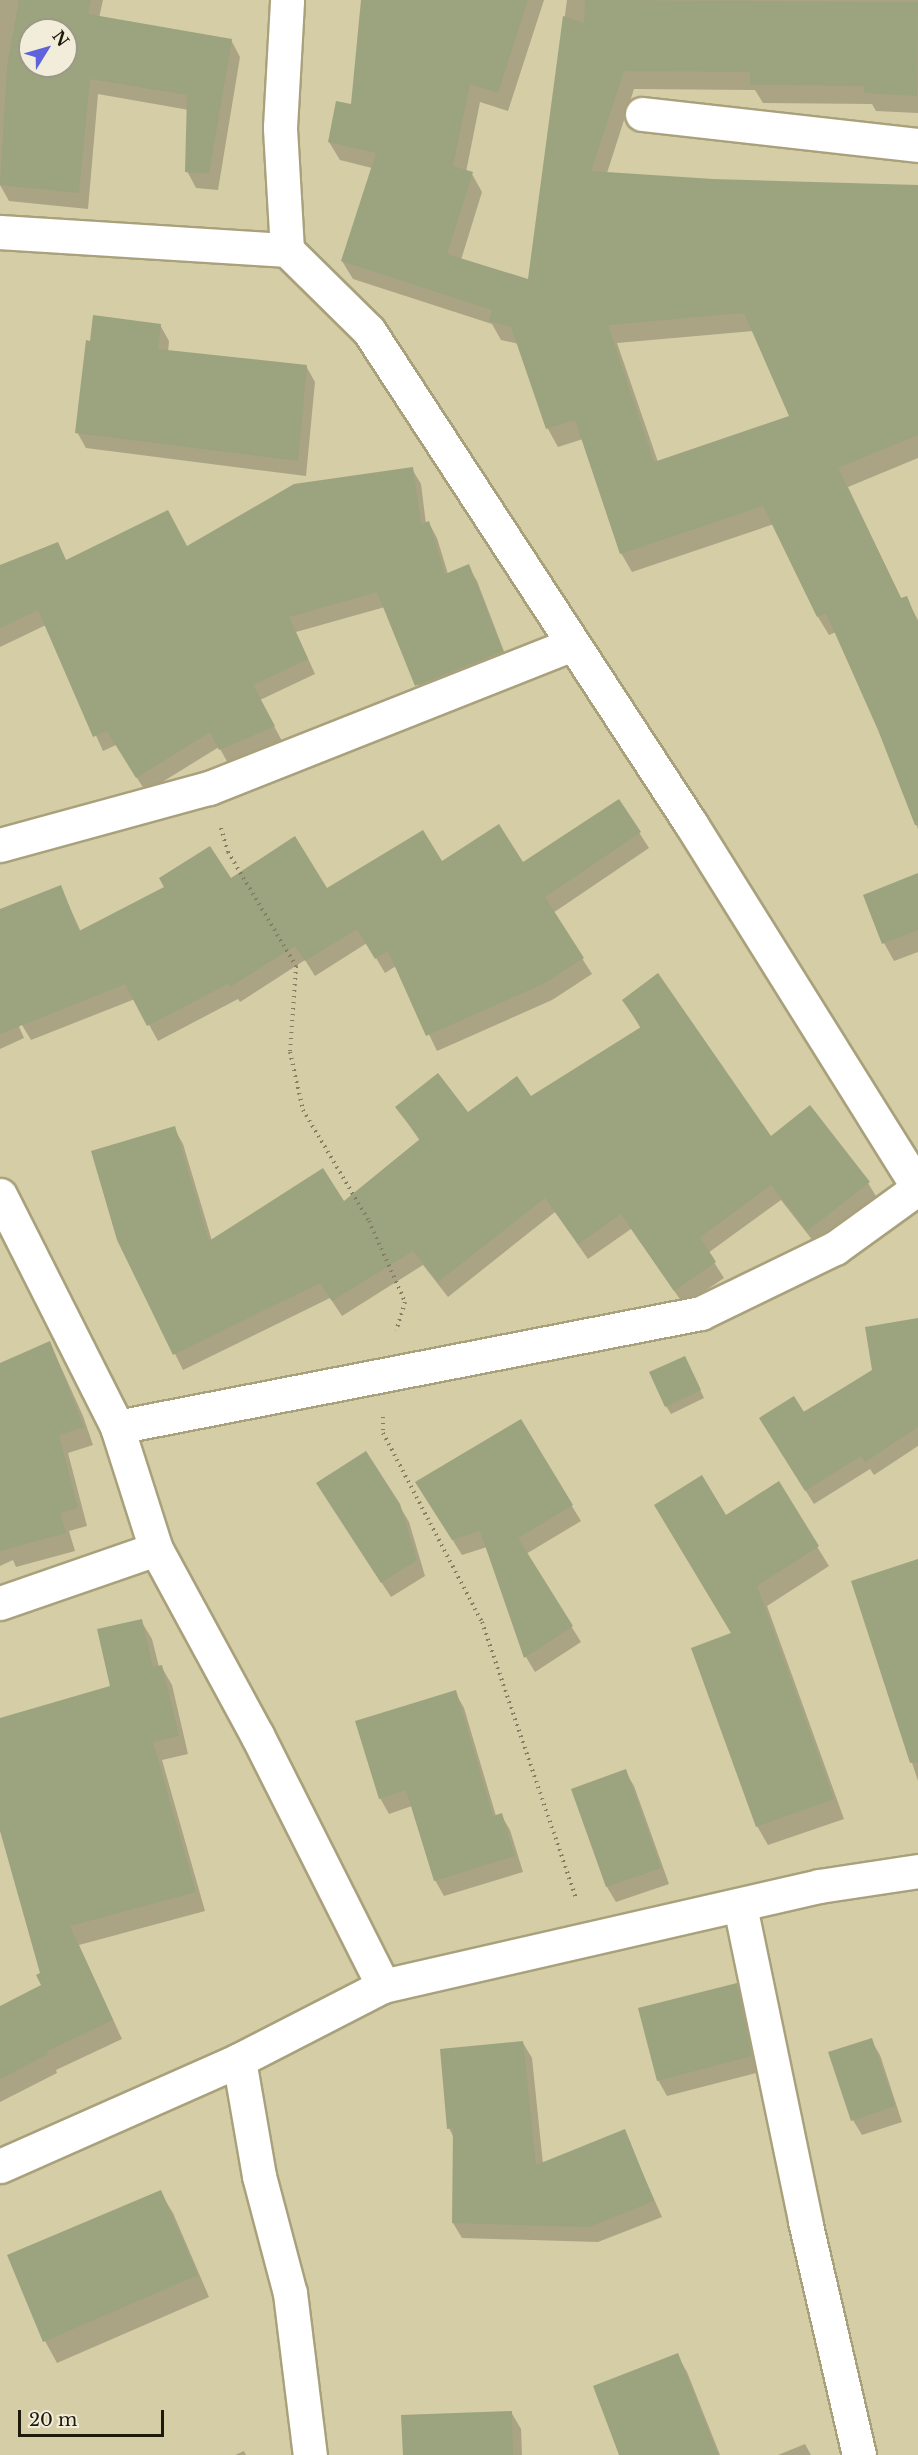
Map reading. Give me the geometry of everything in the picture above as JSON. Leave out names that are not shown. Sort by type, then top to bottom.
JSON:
[{"type":"street","points":[[287,0],[280,127],[287,250]]},
{"type":"street","points":[[642,114],[918,144]]},
{"type":"street","points":[[0,232],[287,250],[369,331],[691,824],[918,1188],[835,1248],[701,1313],[117,1427]]},
{"type":"street","points":[[0,845],[208,788],[572,644]]},
{"type":"street","points":[[0,1195],[117,1427],[156,1550],[257,1735],[384,1986]]},
{"type":"street","points":[[0,1603],[156,1550]]},
{"type":"street","points":[[0,2166],[239,2060],[384,1986],[819,1886],[918,1871]]},
{"type":"street","points":[[740,1905],[805,2221],[859,2455]]},
{"type":"street","points":[[239,2060],[259,2176],[290,2293],[310,2455]]},
{"type":"path","points":[[208,788],[228,852],[296,966],[290,1052],[303,1110],[369,1221],[405,1302],[383,1376],[383,1433],[482,1622],[590,1938]]},
{"type":"building","points":[[19,0],[91,0],[88,14],[232,39],[209,174],[185,172],[187,95],[90,79],[79,193],[0,185],[7,66]]},
{"type":"building","points":[[361,0],[528,0],[498,93],[470,84],[453,166],[473,172],[447,254],[528,279],[563,16],[584,23],[585,0],[918,2],[917,96],[864,93],[864,86],[750,85],[750,72],[624,71],[591,171],[713,179],[918,185],[918,435],[838,468],[901,598],[907,596],[918,623],[918,825],[915,825],[878,730],[826,613],[817,617],[763,506],[620,554],[575,420],[546,429],[511,327],[489,321],[492,310],[341,261],[376,153],[328,142],[336,101],[351,104]],"holes":[[[744,313],[789,416],[654,462],[608,325]]]},
{"type":"building","points":[[93,315],[161,324],[158,349],[307,365],[298,461],[75,433],[86,340],[90,341]]},
{"type":"building","points":[[413,467],[421,524],[429,521],[445,574],[469,564],[503,651],[415,686],[377,592],[289,617],[308,659],[253,685],[275,726],[219,750],[210,732],[136,778],[107,731],[93,737],[38,610],[0,628],[0,565],[58,542],[66,560],[168,510],[187,546],[294,484]]},
{"type":"building","points":[[619,799],[641,832],[545,897],[584,958],[543,984],[426,1036],[388,951],[375,959],[357,929],[305,961],[295,946],[230,987],[228,984],[147,1026],[125,984],[0,1034],[0,909],[61,885],[79,931],[164,887],[159,878],[210,846],[231,878],[295,836],[327,888],[423,830],[442,861],[499,824],[523,862]]},
{"type":"building","points":[[918,873],[918,930],[882,944],[863,895]]},
{"type":"building","points":[[658,973],[771,1136],[810,1105],[870,1182],[807,1231],[771,1185],[700,1237],[716,1262],[674,1291],[621,1214],[578,1244],[545,1198],[438,1282],[413,1251],[332,1301],[320,1283],[173,1355],[117,1240],[91,1151],[175,1126],[209,1241],[323,1168],[344,1201],[420,1139],[395,1107],[438,1073],[468,1112],[517,1076],[531,1096],[641,1027],[622,1000]]},
{"type":"building","points":[[918,1318],[918,1427],[865,1462],[861,1456],[805,1491],[759,1418],[794,1396],[804,1412],[872,1370],[865,1327]]},
{"type":"building","points":[[50,1341],[84,1427],[59,1435],[78,1508],[60,1513],[66,1533],[0,1551],[0,1363]]},
{"type":"building","points":[[685,1356],[701,1390],[665,1407],[649,1372]]},
{"type":"building","points":[[521,1419],[573,1505],[518,1538],[573,1626],[524,1658],[480,1531],[452,1540],[415,1482]]},
{"type":"building","points":[[366,1451],[400,1504],[417,1560],[381,1583],[316,1483]]},
{"type":"building","points":[[702,1475],[726,1515],[779,1481],[819,1546],[757,1586],[834,1799],[756,1827],[691,1648],[731,1633],[654,1505]]},
{"type":"building","points":[[918,1559],[918,1762],[910,1763],[851,1581]]},
{"type":"building","points":[[142,1619],[153,1667],[162,1665],[179,1736],[153,1742],[196,1892],[70,1926],[113,2020],[47,2051],[48,2054],[0,2079],[0,2006],[41,1985],[36,1975],[40,1973],[0,1831],[0,1718],[110,1686],[97,1629]]},
{"type":"building","points":[[456,1690],[493,1816],[502,1813],[515,1856],[434,1881],[406,1790],[379,1799],[355,1721]]},
{"type":"building","points":[[626,1769],[661,1868],[606,1887],[571,1789]]},
{"type":"building","points":[[737,1983],[752,2056],[657,2081],[638,2008]]},
{"type":"building","points":[[872,2038],[895,2106],[851,2121],[828,2052]]},
{"type":"building","points":[[523,2041],[536,2165],[625,2129],[654,2201],[589,2227],[452,2223],[453,2128],[447,2129],[440,2049]]},
{"type":"building","points":[[161,2190],[198,2275],[43,2342],[7,2255]]},
{"type":"building","points":[[678,2353],[718,2455],[619,2455],[593,2386]]},
{"type":"building","points":[[512,2411],[513,2455],[403,2455],[401,2415]]}]
